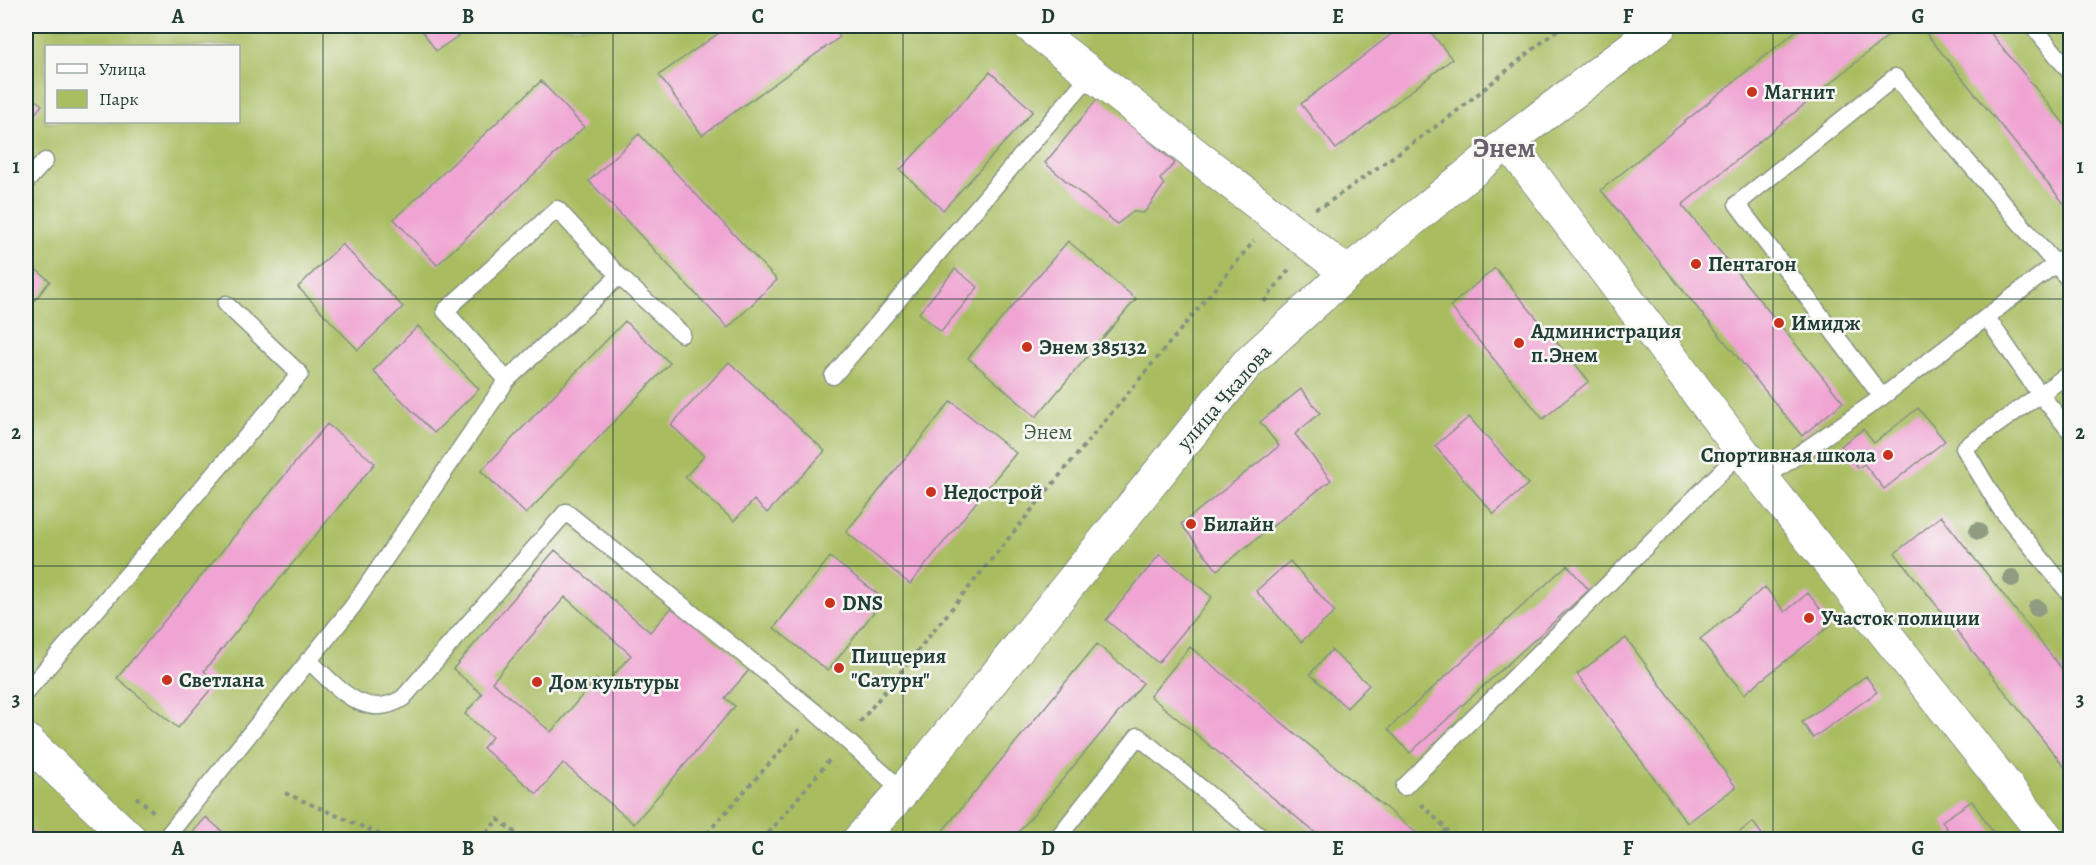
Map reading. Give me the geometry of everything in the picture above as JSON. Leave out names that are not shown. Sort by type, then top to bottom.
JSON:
[{"type":"street","points":[[1030,26],[1347,273]]},
{"type":"street","name":"улица Чкалова","points":[[859,840],[903,791],[1246,365],[1347,273],[1508,142],[1660,26]]},
{"type":"street","points":[[1508,142],[1763,478],[2049,840]]},
{"type":"street","points":[[26,740],[131,840]]},
{"type":"lane","points":[[2033,26],[2070,72]]},
{"type":"lane","points":[[833,376],[1091,74]]},
{"type":"lane","points":[[1882,397],[1737,204],[1895,77],[2064,259],[2070,281]]},
{"type":"lane","points":[[26,182],[45,161]]},
{"type":"lane","points":[[507,380],[445,311],[557,209],[619,276],[682,334]]},
{"type":"lane","points":[[1763,478],[1882,397],[2064,259]]},
{"type":"lane","points":[[164,840],[353,606],[507,380],[619,276]]},
{"type":"lane","points":[[26,692],[300,374],[226,304]]},
{"type":"lane","points":[[1987,318],[2039,393],[2070,431]]},
{"type":"lane","points":[[2070,374],[2039,393],[1964,448],[2000,508],[2070,594]]},
{"type":"lane","points":[[1404,787],[1743,450]]},
{"type":"lane","points":[[308,660],[355,702],[390,706],[403,698],[566,512],[815,712],[903,791]]},
{"type":"lane","points":[[1056,840],[1138,736],[1264,840]]},
{"type":"path","points":[[763,840],[1050,486],[1275,215],[1322,207],[1452,116],[1563,26]]},
{"type":"path","points":[[701,840],[815,712]]},
{"type":"path","points":[[1404,787],[1447,829],[1437,840]]},
{"type":"path","points":[[285,793],[393,840]]},
{"type":"path","points":[[481,840],[498,819],[524,840]]},
{"type":"green space","name":"Энем","points":[[26,26],[2070,26],[2070,839],[26,839]]},
{"type":"building","points":[[419,26],[473,26],[436,51]]},
{"type":"building","points":[[729,26],[832,26],[840,37],[702,135],[659,75]]},
{"type":"building","points":[[1402,26],[1426,26],[1452,59],[1336,149],[1301,104]]},
{"type":"building","name":"Пентагон","points":[[1802,26],[1900,26],[1682,205],[1843,402],[1802,436],[1601,190]]},
{"type":"building","points":[[1920,26],[1985,26],[2070,131],[2070,211]]},
{"type":"building","points":[[990,72],[1033,111],[943,210],[900,170]]},
{"type":"building","points":[[541,81],[584,127],[437,265],[394,219]]},
{"type":"building","points":[[26,92],[42,105],[26,125]]},
{"type":"building","points":[[1099,97],[1175,163],[1160,179],[1164,185],[1144,213],[1133,212],[1117,224],[1045,163]]},
{"type":"building","points":[[639,134],[777,280],[728,328],[589,181]]},
{"type":"building","points":[[1068,241],[1136,299],[1036,417],[968,358]]},
{"type":"building","points":[[342,244],[403,307],[358,350],[298,287]]},
{"type":"building","points":[[26,261],[50,281],[26,311]]},
{"type":"building","name":"Администрация п.Энем","points":[[1495,268],[1589,381],[1543,419],[1450,306]]},
{"type":"building","points":[[955,269],[978,287],[941,332],[919,313]]},
{"type":"building","points":[[625,321],[670,363],[526,514],[481,471]]},
{"type":"building","points":[[418,326],[479,389],[434,433],[373,371]]},
{"type":"building","points":[[729,362],[825,451],[767,513],[754,500],[734,521],[685,477],[704,456],[671,425]]},
{"type":"building","points":[[1301,389],[1320,413],[1295,434],[1331,480],[1217,570],[1181,524],[1279,446],[1260,422]]},
{"type":"building","name":"Недострой","points":[[951,401],[1016,453],[910,584],[846,532]]},
{"type":"building","name":"Спортивная школа","points":[[1918,408],[1945,441],[1884,489],[1864,464],[1858,468],[1841,446],[1863,429],[1874,443]]},
{"type":"building","points":[[1469,417],[1528,484],[1494,514],[1435,446]]},
{"type":"building","points":[[327,424],[375,463],[204,671],[217,682],[178,728],[117,678]]},
{"type":"building","points":[[1941,516],[2070,679],[2070,774],[1895,553]]},
{"type":"building","points":[[555,550],[650,632],[674,605],[749,670],[725,698],[735,706],[634,824],[563,763],[537,794],[483,748],[492,737],[465,714],[482,694],[453,669]],"holes":[[[565,597],[631,655],[604,686],[596,679],[551,732],[492,682]]]},
{"type":"building","points":[[1160,554],[1212,597],[1158,663],[1106,620]]},
{"type":"building","points":[[830,557],[884,599],[828,671],[774,628]]},
{"type":"building","points":[[1290,561],[1335,612],[1301,642],[1256,591]]},
{"type":"building","points":[[1567,565],[1589,590],[1410,753],[1388,729]]},
{"type":"building","points":[[1765,587],[1785,612],[1808,593],[1832,624],[1744,694],[1700,639]]},
{"type":"building","points":[[1626,638],[1736,787],[1687,823],[1577,674]]},
{"type":"building","points":[[1097,644],[1143,683],[1012,840],[935,840]]},
{"type":"building","points":[[1190,647],[1420,836],[1417,840],[1324,840],[1150,696]]},
{"type":"building","points":[[1331,650],[1369,685],[1347,708],[1310,674]]},
{"type":"building","points":[[1866,676],[1877,692],[1813,738],[1802,722]]},
{"type":"building","points":[[1972,801],[1998,840],[1954,840],[1942,821]]},
{"type":"building","points":[[206,817],[232,840],[202,840],[193,832]]},
{"type":"building","points":[[1753,822],[1766,840],[1729,840]]},
{"type":"building","points":[[30,829],[44,840],[26,840]]},
{"type":"place","name":"Магнит","points":[[1752,92]]},
{"type":"place","name":"Пентагон","points":[[1696,264]]},
{"type":"place","name":"Имидж","points":[[1779,323]]},
{"type":"place","name":"Администрация п.Энем","points":[[1519,343]]},
{"type":"place","name":"Энем 385132","points":[[1027,347]]},
{"type":"place","name":"Спортивная школа","points":[[1888,455]]},
{"type":"place","name":"Недострой","points":[[931,492]]},
{"type":"place","name":"Билайн","points":[[1191,524]]},
{"type":"place","name":"DNS","points":[[830,603]]},
{"type":"place","name":"Участок полиции","points":[[1809,618]]},
{"type":"place","name":"Пиццерия \"Сатурн\"","points":[[839,668]]},
{"type":"place","name":"Светлана","points":[[167,680]]},
{"type":"place","name":"Дом культуры","points":[[537,682]]},
{"type":"district","name":"Энем","points":[[1504,148]]}]
